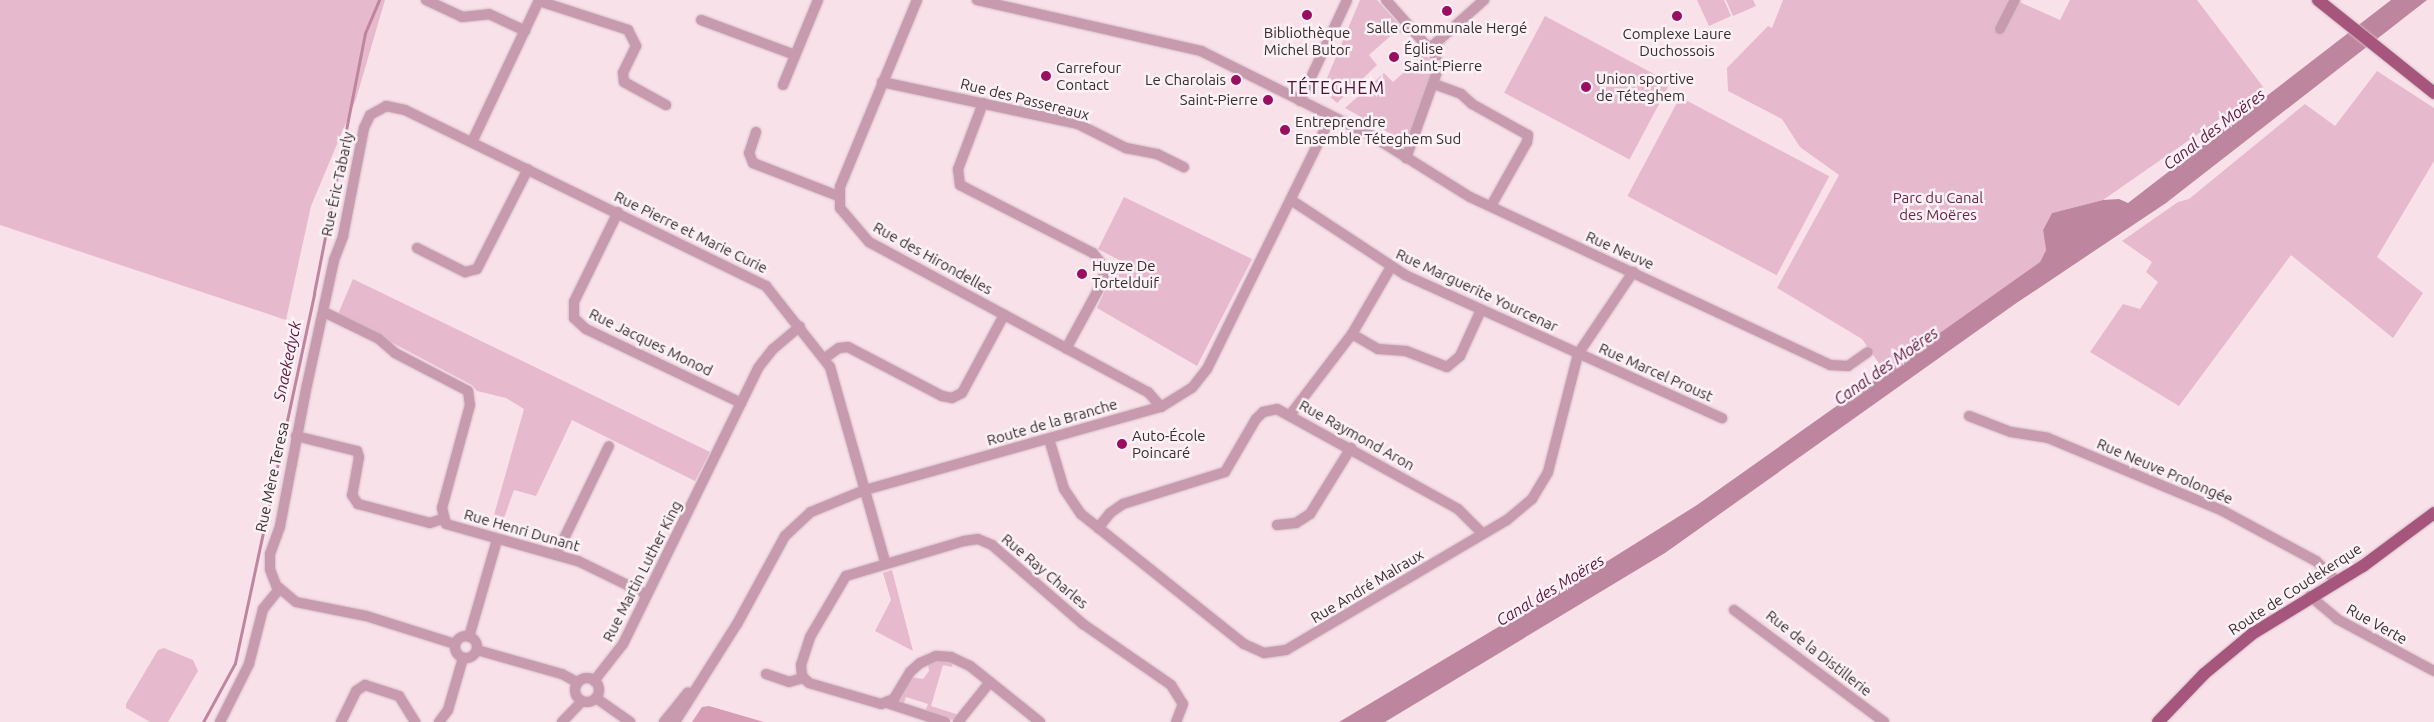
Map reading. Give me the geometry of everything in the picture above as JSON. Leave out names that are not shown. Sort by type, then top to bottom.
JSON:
[{"type":"main road","points":[[2318,0],[2434,93]]},
{"type":"main road","name":"Route de Coudekerque","points":[[2158,722],[2234,648],[2310,596],[2391,546],[2434,513]]},
{"type":"street","points":[[426,0],[462,17],[489,14],[525,31]]},
{"type":"street","points":[[472,142],[539,0],[626,28],[636,44],[623,73],[624,82],[666,105]]},
{"type":"street","points":[[783,85],[818,0]]},
{"type":"street","points":[[756,132],[749,153],[753,164],[838,196],[882,82],[917,0]]},
{"type":"street","name":"Rue Neuve","points":[[977,0],[1184,45],[1258,78],[1300,102],[1365,132],[1406,158],[1491,206],[1834,366],[1848,366],[1868,352]]},
{"type":"street","points":[[1300,102],[1347,0]]},
{"type":"street","points":[[1386,0],[1430,49],[1438,66],[1434,84],[1406,158]]},
{"type":"street","points":[[1430,49],[1484,0]]},
{"type":"street","points":[[2000,29],[2015,0]]},
{"type":"street","points":[[701,20],[795,55]]},
{"type":"street","name":"Rue des Passereaux","points":[[882,82],[1078,124],[1126,148],[1157,154],[1184,167]]},
{"type":"street","points":[[1434,84],[1461,94],[1472,104],[1528,135],[1528,142],[1491,206]]},
{"type":"street","points":[[983,103],[958,169],[960,185],[1093,253],[1104,267],[1102,281],[1066,349]]},
{"type":"street","name":"Rue Éric Tabarly","points":[[330,284],[364,128],[373,112],[386,106],[397,106],[528,169]]},
{"type":"street","name":"Route de la Branche","points":[[674,722],[706,673],[793,526],[821,506],[865,490],[1161,406],[1188,391],[1205,373],[1331,117]]},
{"type":"street","points":[[417,248],[465,272],[477,269],[528,169]]},
{"type":"street","name":"Rue Pierre et Marie Curie","points":[[528,169],[760,281],[800,326],[825,358],[865,490]]},
{"type":"street","name":"Rue des Hirondelles","points":[[838,196],[841,211],[866,240],[1151,394],[1161,406]]},
{"type":"street","name":"Rue Marguerite Yourcenar","points":[[1291,200],[1391,267],[1578,354]]},
{"type":"street","name":"Rue Jacques Monod","points":[[618,212],[574,302],[574,318],[586,329],[741,403]]},
{"type":"street","points":[[1290,415],[1352,334],[1391,267]]},
{"type":"street","name":"Rue André Malraux","points":[[1049,439],[1068,497],[1078,511],[1098,528],[1244,644],[1268,653],[1296,646],[1525,507],[1541,487],[1551,462],[1578,354],[1633,272]]},
{"type":"street","name":"Rue Mère Teresa","points":[[279,589],[271,575],[270,557],[280,526],[296,436],[330,284]]},
{"type":"street","points":[[1352,334],[1378,350],[1406,351],[1447,367],[1460,356],[1481,310]]},
{"type":"street","name":"Rue Henri Dunant","points":[[324,312],[379,339],[395,353],[468,391],[470,405],[442,519],[448,525],[583,563],[646,594]]},
{"type":"street","points":[[825,358],[839,348],[848,347],[942,396],[952,398],[962,393],[1004,315]]},
{"type":"street","name":"Rue Martin Luther King","points":[[594,681],[620,648],[763,360],[800,326]]},
{"type":"street","name":"Rue Marcel Proust","points":[[1578,354],[1722,418]]},
{"type":"street","name":"Rue Raymond Aron","points":[[1098,528],[1110,513],[1123,504],[1225,472],[1256,419],[1263,412],[1277,409],[1351,448],[1462,511],[1483,534]]},
{"type":"street","name":"Rue Neuve Prolongée","points":[[1969,416],[2011,432],[2048,438],[2223,511],[2316,561],[2337,581]]},
{"type":"street","points":[[296,436],[357,451],[360,457],[352,495],[358,504],[430,523],[442,519]]},
{"type":"street","points":[[556,555],[609,446]]},
{"type":"street","points":[[1277,525],[1296,524],[1310,514],[1351,448]]},
{"type":"street","points":[[865,490],[885,562],[849,573],[840,582],[808,640],[800,667],[803,678],[811,685],[878,704],[887,703],[945,722]]},
{"type":"street","name":"Rue Ray Charles","points":[[885,562],[970,539],[989,543],[1084,624],[1170,685],[1183,704],[1176,722]]},
{"type":"street","points":[[469,636],[497,540]]},
{"type":"street","points":[[220,722],[250,664],[263,609],[279,589],[301,604],[353,612],[455,644]]},
{"type":"street","name":"Rue Verte","points":[[2310,596],[2337,620],[2434,671]]},
{"type":"street","name":"Rue de la Distillerie","points":[[1734,610],[1884,722]]},
{"type":"street","points":[[469,636],[459,638],[455,644],[456,652],[463,658],[471,657],[477,650]]},
{"type":"street","points":[[469,636],[475,641],[477,650]]},
{"type":"street","points":[[477,650],[562,674],[578,683]]},
{"type":"street","points":[[887,703],[897,696],[912,669],[936,656],[963,661],[1040,722]]},
{"type":"street","points":[[439,722],[448,710],[463,658]]},
{"type":"street","name":"Route de la Branche","points":[[664,722],[706,673]]},
{"type":"street","points":[[766,674],[789,682],[803,678]]},
{"type":"street","points":[[582,701],[575,693],[578,683],[584,679],[594,681],[598,689],[596,698]]},
{"type":"street","points":[[958,722],[990,682]]},
{"type":"street","points":[[340,722],[356,691],[365,685],[399,696],[415,722]]},
{"type":"street","points":[[562,722],[582,701],[596,698],[630,722]]},
{"type":"green space","points":[[0,0],[385,0],[356,99],[311,206],[286,320],[0,225]]},
{"type":"green space","points":[[1360,0],[1377,0],[1404,30],[1398,35],[1395,32],[1369,55],[1377,65],[1337,103],[1322,90]]},
{"type":"green space","points":[[1697,0],[1724,0],[1731,16],[1709,26]]},
{"type":"green space","points":[[1726,0],[1753,0],[1756,6],[1733,16]]},
{"type":"green space","name":"Parc du Canal des Moëres","points":[[1783,0],[2015,0],[2060,20],[2070,0],[2197,0],[2264,88],[2103,200],[2052,213],[2043,230],[2046,250],[2040,262],[1885,372],[1862,339],[1777,288],[1839,175],[1800,147],[1782,119],[1728,91],[1727,68],[1768,26],[1772,28]]},
{"type":"green space","name":"Union sportive de Téteghem","points":[[1545,16],[1670,83],[1630,159],[1504,93]]},
{"type":"green space","points":[[1422,50],[1434,66],[1407,143],[1345,108],[1384,73],[1393,82],[1419,59],[1416,55]]},
{"type":"green space","points":[[2377,71],[2434,108],[2434,161],[2377,257],[2423,293],[2393,338],[2291,255],[2179,406],[2090,352],[2123,304],[2140,309],[2158,282],[2146,272],[2152,262],[2122,241],[2178,202],[2189,199],[2305,104],[2335,126]]},
{"type":"green space","points":[[1680,97],[1829,176],[1777,275],[1627,196]]},
{"type":"green space","points":[[1124,197],[1252,259],[1197,366],[1097,308],[1119,260],[1098,249]]},
{"type":"green space","points":[[353,279],[710,452],[695,481],[572,420],[536,496],[514,490],[499,532],[490,529],[524,409],[506,398],[477,391],[472,385],[338,314]]},
{"type":"green space","points":[[892,570],[913,651],[875,631],[891,600],[883,573]]},
{"type":"green space","points":[[164,648],[193,660],[198,671],[168,722],[150,722],[126,708],[126,704],[158,650]]},
{"type":"green space","points":[[937,660],[953,662],[952,667],[943,665],[931,706],[959,715],[952,720],[925,712],[928,704],[906,697],[903,705],[899,700],[911,677],[923,679],[929,671],[928,663]]},
{"type":"shaded area","points":[[2391,0],[2427,0],[2166,203],[2015,304],[1665,553],[1385,722],[1339,722],[1574,582],[1697,505],[2040,262],[2046,250],[2043,230],[2052,213],[2103,200],[2119,199],[2128,203]]},
{"type":"shaded area","points":[[709,706],[764,722],[692,722],[702,707]]},
{"type":"waterway","name":"Snaekedyck","points":[[203,722],[235,663],[314,293],[365,33],[379,0]]},
{"type":"place","name":"Salle Communale Hergé","points":[[1447,11]]},
{"type":"place","name":"Bibliothèque Michel Butor","points":[[1307,15]]},
{"type":"place","name":"Complexe Laure Duchossois","points":[[1677,16]]},
{"type":"place","name":"Église Saint-Pierre","points":[[1394,57]]},
{"type":"place","name":"Carrefour Contact","points":[[1046,76]]},
{"type":"place","name":"Le Charolais","points":[[1236,80]]},
{"type":"place","name":"Union sportive de Téteghem","points":[[1586,87]]},
{"type":"place","name":"Saint-Pierre","points":[[1268,100]]},
{"type":"place","name":"Entreprendre Ensemble Téteghem Sud","points":[[1285,130]]},
{"type":"place","name":"Huyze De Tortelduif","points":[[1082,274]]},
{"type":"place","name":"Auto-École Poincaré","points":[[1122,444]]},
{"type":"district","name":"TÉTEGHEM","points":[[1336,87]]},
{"type":"water label","name":"Canal des Moëres","points":[[2214,129]]},
{"type":"water label","name":"Canal des Moëres","points":[[1886,366]]},
{"type":"water label","name":"Canal des Moëres","points":[[1550,590]]}]
